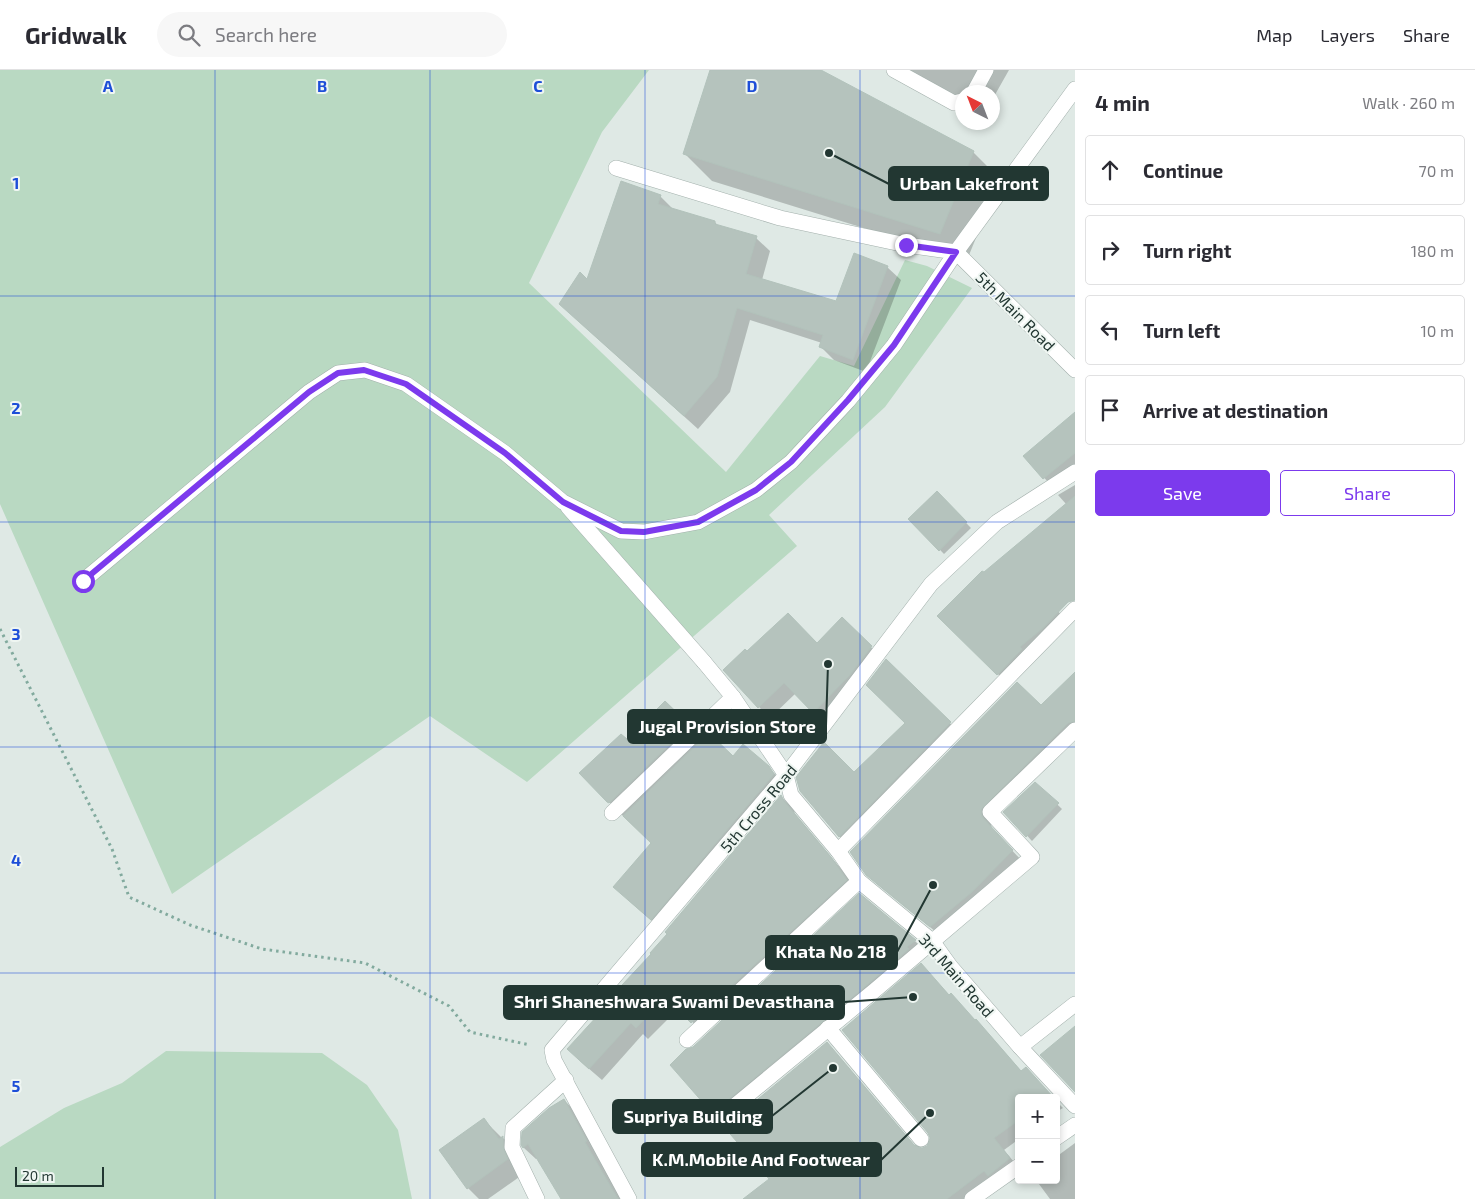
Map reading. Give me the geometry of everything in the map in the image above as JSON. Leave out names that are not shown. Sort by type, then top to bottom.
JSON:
[{"type":"street","points":[[894,70],[955,103]]},
{"type":"street","points":[[978,85],[986,70]]},
{"type":"street","points":[[83,581],[309,392],[338,373],[364,370],[406,384],[505,453],[563,502],[621,531],[644,532],[698,522],[756,490],[791,462],[848,400],[894,345],[956,252],[1075,89]]},
{"type":"street","points":[[616,168],[780,218],[906,245],[956,252]]},
{"type":"street","name":"5th Main Road","points":[[956,252],[1075,370]]},
{"type":"street","name":"5th Cross Road","points":[[552,1050],[786,775],[931,584],[997,522],[1075,472]]},
{"type":"street","name":"3rd Main Road","points":[[563,502],[733,697],[786,775],[791,795],[860,881],[932,941],[950,966],[1020,1047],[1075,1106]]},
{"type":"street","points":[[838,852],[1075,609]]},
{"type":"street","points":[[612,813],[733,697]]},
{"type":"street","points":[[716,1122],[1032,857],[990,812],[1075,730]]},
{"type":"street","points":[[687,1040],[860,881]]},
{"type":"street","points":[[1020,1047],[1075,1004]]},
{"type":"street","points":[[828,1028],[921,1140]]},
{"type":"street","points":[[552,1050],[554,1060],[629,1199]]},
{"type":"street","points":[[538,1199],[512,1147],[513,1128],[566,1080]]},
{"type":"street","points":[[1060,1135],[1075,1125]]},
{"type":"street","points":[[972,1199],[1015,1169]]},
{"type":"path","points":[[0,629],[112,849],[129,897],[190,925],[262,949],[365,963],[449,1006],[470,1032],[552,1050]]},
{"type":"green space","points":[[0,70],[649,70],[602,132],[529,283],[726,472],[820,356],[854,366],[905,260],[927,266],[972,288],[885,407],[769,515],[797,546],[527,782],[430,716],[172,894],[0,504]]},
{"type":"green space","points":[[166,1051],[322,1053],[367,1085],[398,1130],[412,1199],[0,1199],[0,1147],[64,1108],[122,1083]]},
{"type":"building","points":[[710,70],[821,70],[974,151],[940,234],[683,154]]},
{"type":"building","points":[[621,181],[661,195],[658,204],[757,236],[746,274],[836,301],[854,253],[888,266],[853,360],[819,347],[823,335],[737,308],[717,377],[684,416],[559,304],[580,272],[587,279]]},
{"type":"building","points":[[1075,412],[1075,453],[1043,479],[1023,456]]},
{"type":"building","points":[[937,491],[967,522],[939,551],[908,519]]},
{"type":"building","points":[[1075,496],[1075,600],[1068,602],[1043,628],[1020,647],[1022,649],[997,675],[937,616],[982,571],[984,572]]},
{"type":"building","points":[[788,613],[817,643],[842,617],[872,646],[850,675],[813,713],[784,683],[758,708],[723,670],[745,649],[747,651]]},
{"type":"building","points":[[886,659],[951,722],[839,837],[800,791],[796,777],[824,742],[854,772],[905,723],[866,685]]},
{"type":"building","points":[[1075,672],[1075,721],[1068,723],[981,809],[983,818],[1013,850],[972,892],[930,927],[866,875],[850,852],[1017,682],[1041,705]]},
{"type":"building","points":[[665,701],[690,725],[609,803],[607,802],[579,773],[621,734],[627,739]]},
{"type":"building","points":[[709,733],[733,756],[743,744],[769,766],[774,774],[651,920],[613,887],[651,843],[623,816]]},
{"type":"building","points":[[1035,782],[1059,803],[1026,837],[1003,812]]},
{"type":"building","points":[[781,795],[847,880],[691,1023],[666,997],[636,1028],[631,1023],[589,1069],[567,1049],[610,1002],[608,1000],[651,954],[667,934],[665,932]]},
{"type":"building","points":[[859,893],[916,940],[907,947],[909,949],[868,984],[712,1113],[670,1065],[686,1049],[693,1047]]},
{"type":"building","points":[[921,963],[949,995],[951,993],[976,1019],[1021,1071],[1026,1067],[1050,1094],[1015,1094],[1015,1123],[994,1138],[1010,1158],[988,1176],[984,1171],[947,1199],[743,1199],[769,1179],[724,1127],[827,1042],[914,1145],[922,1148],[927,1146],[930,1138],[928,1133],[842,1030]]},
{"type":"building","points":[[1075,1026],[1075,1092],[1040,1055]]},
{"type":"building","points":[[564,1099],[587,1141],[585,1142],[618,1199],[561,1199],[528,1144],[523,1148],[521,1145],[522,1132],[549,1108]]},
{"type":"building","points":[[484,1118],[499,1139],[503,1136],[503,1147],[508,1159],[467,1189],[439,1150]]},
{"type":"place","name":"Urban Lakefront","points":[[829,153]]},
{"type":"place","name":"Jugal Provision Store","points":[[828,664]]},
{"type":"place","name":"Khata No 218","points":[[933,885]]},
{"type":"place","name":"Shri Shaneshwara Swami Devasthana","points":[[913,997]]},
{"type":"place","name":"Supriya Building","points":[[833,1068]]},
{"type":"place","name":"K.M.Mobile And Footwear","points":[[930,1113]]},
{"type":"route","points":[[83,581],[309,392],[338,373],[364,370],[406,384],[505,453],[563,502],[621,531],[644,532],[698,522],[756,490],[791,462],[848,400],[894,345],[956,252],[906,245]]}]
